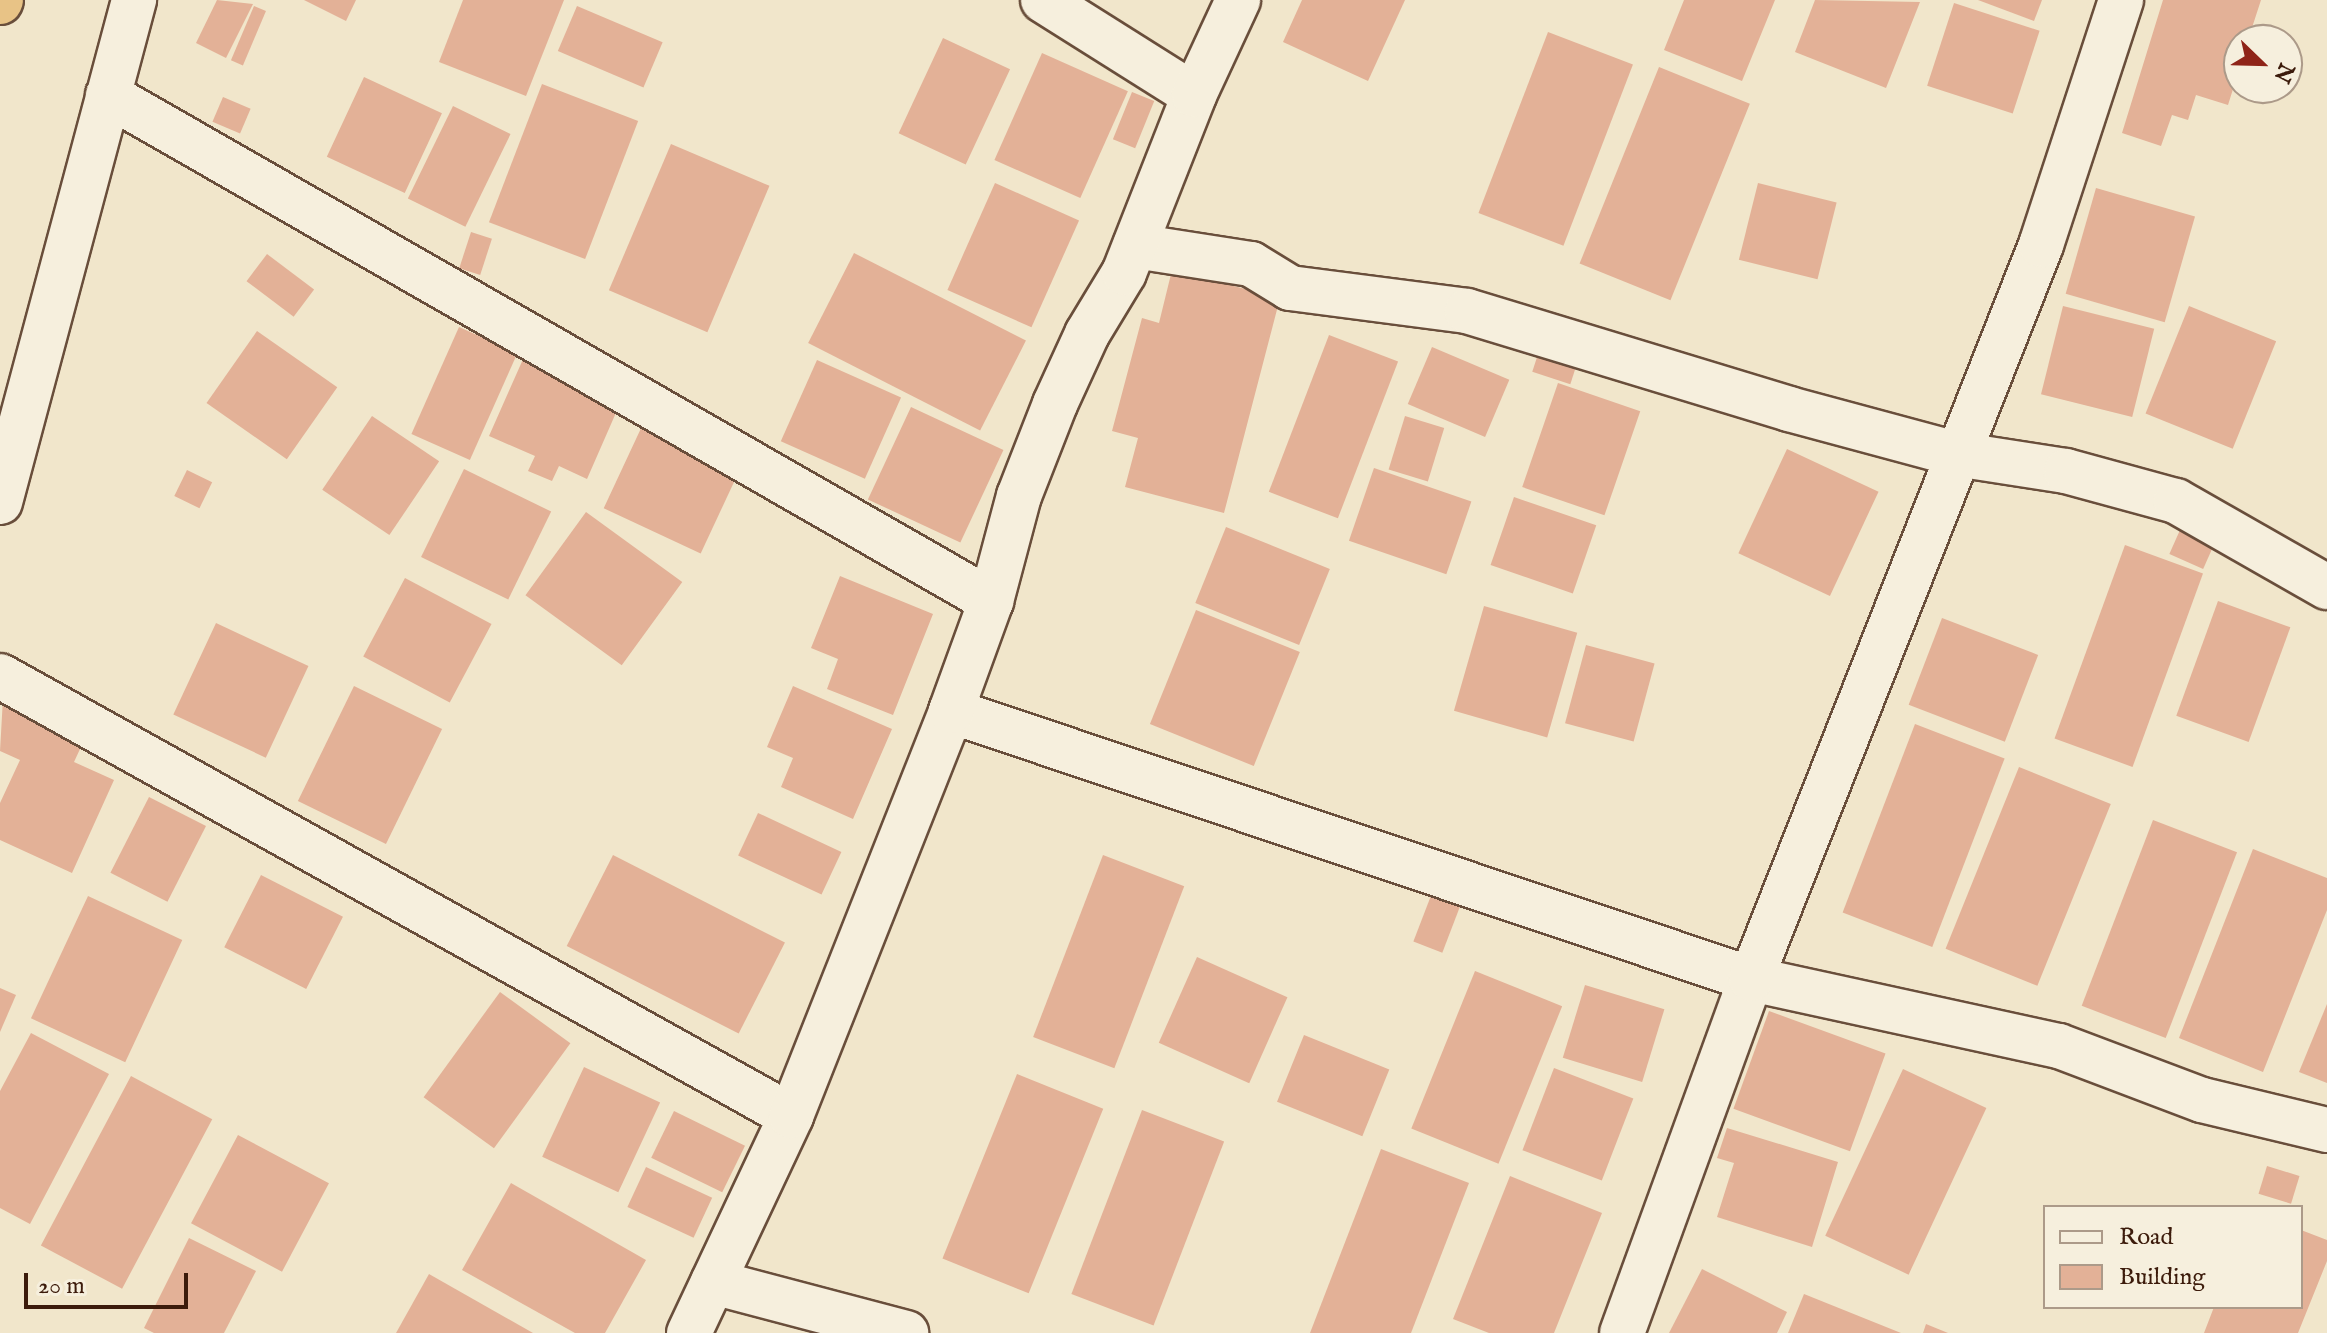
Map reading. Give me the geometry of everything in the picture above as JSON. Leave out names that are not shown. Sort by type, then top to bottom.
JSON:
[{"type":"street","points":[[0,502],[134,0]]},
{"type":"street","points":[[1043,0],[1194,95]]},
{"type":"street","points":[[689,1333],[791,1116],[951,711],[991,601],[1019,496],[1055,404],[1135,246],[1194,95],[1238,0]]},
{"type":"street","points":[[1622,1333],[1751,979],[2041,245],[2121,0]]},
{"type":"street","points":[[108,95],[991,601]]},
{"type":"street","points":[[1135,246],[1251,264],[1290,288],[1467,311],[1789,409],[1956,454],[2066,471],[2176,501],[2327,587]]},
{"type":"street","points":[[0,676],[791,1116]]},
{"type":"street","points":[[951,711],[1751,979],[2059,1046],[2202,1100],[2327,1130]]},
{"type":"street","points":[[713,1282],[906,1333]]},
{"type":"building","points":[[217,0],[253,4],[226,58],[196,43]]},
{"type":"building","points":[[304,0],[356,0],[346,21]]},
{"type":"building","points":[[463,0],[564,0],[526,96],[439,62]]},
{"type":"building","points":[[1302,0],[1405,0],[1368,81],[1283,42]]},
{"type":"building","points":[[1684,0],[1775,0],[1742,81],[1664,50]]},
{"type":"building","points":[[1815,0],[1920,2],[1886,88],[1795,52]]},
{"type":"building","points":[[1978,0],[2042,0],[2034,21]]},
{"type":"building","points":[[2163,0],[2261,0],[2253,24],[2223,24],[2223,103],[2196,95],[2188,120],[2172,115],[2161,146],[2122,133]]},
{"type":"building","points":[[1954,3],[2040,31],[2013,114],[1927,86]]},
{"type":"building","points":[[254,6],[266,11],[243,65],[231,60]]},
{"type":"building","points":[[577,6],[663,42],[643,87],[558,51]]},
{"type":"building","points":[[1548,32],[1633,65],[1563,246],[1478,213]]},
{"type":"building","points":[[943,38],[1010,69],[966,164],[899,133]]},
{"type":"building","points":[[1042,53],[1128,91],[1080,198],[994,160]]},
{"type":"building","points":[[1659,67],[1750,104],[1670,300],[1580,264]]},
{"type":"building","points":[[364,77],[442,113],[405,193],[327,157]]},
{"type":"building","points":[[542,84],[638,121],[585,259],[489,222]]},
{"type":"building","points":[[1132,92],[1154,101],[1135,148],[1113,139]]},
{"type":"building","points":[[223,97],[251,109],[240,134],[212,122]]},
{"type":"building","points":[[453,106],[511,134],[465,227],[408,199]]},
{"type":"building","points":[[671,144],[769,186],[707,332],[609,290]]},
{"type":"building","points":[[995,183],[1079,220],[1031,327],[947,290]]},
{"type":"building","points":[[1758,183],[1837,203],[1817,279],[1739,260]]},
{"type":"building","points":[[2096,188],[2195,216],[2165,322],[2066,294]]},
{"type":"building","points":[[471,232],[492,239],[480,275],[459,268]]},
{"type":"building","points":[[854,253],[1026,341],[980,431],[808,343]]},
{"type":"building","points":[[267,254],[314,290],[294,317],[247,281]]},
{"type":"building","points":[[1172,270],[1280,298],[1224,513],[1125,487],[1138,438],[1112,431],[1142,318],[1159,323]]},
{"type":"building","points":[[2063,306],[2154,329],[2132,417],[2041,394]]},
{"type":"building","points":[[2189,306],[2276,341],[2233,449],[2146,414]]},
{"type":"building","points":[[459,327],[517,353],[470,460],[411,434]]},
{"type":"building","points":[[257,331],[337,387],[287,459],[207,403]]},
{"type":"building","points":[[1329,335],[1398,362],[1338,518],[1269,492]]},
{"type":"building","points":[[1432,347],[1509,380],[1485,437],[1408,404]]},
{"type":"building","points":[[1540,348],[1578,360],[1570,384],[1532,372]]},
{"type":"building","points":[[524,357],[622,399],[587,479],[559,466],[552,481],[528,471],[535,456],[489,436]]},
{"type":"building","points":[[817,360],[901,397],[865,479],[781,441]]},
{"type":"building","points":[[1558,383],[1640,411],[1604,515],[1522,487]]},
{"type":"building","points":[[911,407],[1003,450],[960,543],[868,499]]},
{"type":"building","points":[[372,416],[439,461],[389,535],[322,490]]},
{"type":"building","points":[[1405,416],[1444,428],[1428,482],[1389,470]]},
{"type":"building","points":[[643,424],[740,469],[701,554],[604,508]]},
{"type":"building","points":[[1787,449],[1879,492],[1830,596],[1738,553]]},
{"type":"building","points":[[1374,468],[1471,502],[1446,574],[1349,541]]},
{"type":"building","points":[[464,469],[551,512],[508,600],[421,557]]},
{"type":"building","points":[[187,470],[212,482],[199,508],[174,496]]},
{"type":"building","points":[[1514,497],[1596,525],[1573,593],[1491,565]]},
{"type":"building","points":[[586,512],[682,582],[622,665],[525,595]]},
{"type":"building","points":[[2184,521],[2218,536],[2203,569],[2169,554]]},
{"type":"building","points":[[1226,527],[1330,569],[1299,645],[1195,603]]},
{"type":"building","points":[[2125,545],[2203,573],[2133,767],[2055,739]]},
{"type":"building","points":[[840,576],[933,614],[893,715],[827,689],[838,659],[811,648]]},
{"type":"building","points":[[405,578],[492,624],[450,703],[363,657]]},
{"type":"building","points":[[2218,601],[2290,627],[2249,742],[2176,716]]},
{"type":"building","points":[[1484,606],[1577,633],[1547,738],[1454,711]]},
{"type":"building","points":[[1196,610],[1300,652],[1254,766],[1150,724]]},
{"type":"building","points":[[1942,618],[2038,655],[2005,742],[1909,705]]},
{"type":"building","points":[[216,623],[308,666],[266,758],[173,715]]},
{"type":"building","points":[[1586,645],[1655,663],[1634,742],[1565,723]]},
{"type":"building","points":[[354,686],[442,729],[386,844],[298,801]]},
{"type":"building","points":[[793,686],[892,729],[853,819],[781,787],[793,758],[767,747]]},
{"type":"building","points":[[3,698],[86,736],[74,762],[114,780],[72,873],[0,840],[0,803],[20,760],[0,751]]},
{"type":"building","points":[[1915,724],[2005,758],[1932,947],[1843,913]]},
{"type":"building","points":[[2019,767],[2111,804],[2037,986],[1946,949]]},
{"type":"building","points":[[149,797],[206,826],[167,902],[110,873]]},
{"type":"building","points":[[758,813],[841,852],[822,894],[738,856]]},
{"type":"building","points":[[2153,820],[2237,852],[2166,1038],[2082,1006]]},
{"type":"building","points":[[2253,849],[2327,878],[2327,910],[2263,1072],[2179,1038]]},
{"type":"building","points":[[613,855],[785,943],[739,1034],[567,946]]},
{"type":"building","points":[[1103,855],[1184,886],[1114,1068],[1033,1037]]},
{"type":"building","points":[[261,875],[343,917],[306,989],[224,947]]},
{"type":"building","points":[[1432,893],[1461,904],[1442,953],[1413,942]]},
{"type":"building","points":[[88,896],[182,940],[125,1062],[31,1018]]},
{"type":"building","points":[[1197,957],[1287,997],[1249,1083],[1159,1043]]},
{"type":"building","points":[[1475,971],[1562,1006],[1498,1164],[1411,1129]]},
{"type":"building","points":[[1585,985],[1664,1009],[1642,1082],[1563,1058]]},
{"type":"building","points":[[0,988],[16,995],[0,1032]]},
{"type":"building","points":[[500,992],[570,1043],[494,1148],[424,1097]]},
{"type":"building","points":[[2327,1004],[2327,1083],[2299,1072]]},
{"type":"building","points":[[1769,1011],[1886,1053],[1850,1151],[1733,1109]]},
{"type":"building","points":[[31,1033],[109,1074],[30,1224],[0,1208],[0,1091]]},
{"type":"building","points":[[1304,1035],[1389,1069],[1362,1136],[1277,1102]]},
{"type":"building","points":[[584,1067],[660,1102],[618,1192],[542,1157]]},
{"type":"building","points":[[1554,1068],[1633,1098],[1602,1181],[1522,1150]]},
{"type":"building","points":[[1903,1069],[1986,1108],[1909,1275],[1825,1236]]},
{"type":"building","points":[[1017,1074],[1103,1109],[1029,1293],[942,1259]]},
{"type":"building","points":[[131,1076],[212,1119],[122,1289],[41,1246]]},
{"type":"building","points":[[1142,1110],[1224,1142],[1154,1325],[1071,1294]]},
{"type":"building","points":[[674,1111],[745,1146],[722,1192],[651,1158]]},
{"type":"building","points":[[1727,1128],[1838,1162],[1812,1247],[1717,1217],[1734,1163],[1717,1158]]},
{"type":"building","points":[[238,1135],[329,1183],[282,1272],[191,1223]]},
{"type":"building","points":[[1381,1149],[1469,1183],[1411,1333],[1310,1333]]},
{"type":"building","points":[[2267,1166],[2300,1176],[2291,1204],[2259,1194]]},
{"type":"building","points":[[646,1167],[712,1198],[694,1238],[627,1207]]},
{"type":"building","points":[[1510,1176],[1602,1213],[1554,1333],[1489,1333],[1453,1319]]},
{"type":"building","points":[[511,1183],[646,1260],[605,1333],[575,1333],[462,1270]]},
{"type":"building","points":[[2303,1231],[2327,1240],[2327,1261],[2298,1333],[2204,1333],[2213,1309],[2303,1309]]},
{"type":"building","points":[[189,1238],[256,1271],[224,1333],[154,1333],[144,1328]]},
{"type":"building","points":[[1702,1269],[1787,1312],[1777,1333],[1669,1333]]},
{"type":"building","points":[[429,1274],[533,1333],[396,1333]]},
{"type":"building","points":[[1804,1294],[1901,1333],[1788,1333]]},
{"type":"building","points":[[1926,1324],[1948,1333],[1923,1333]]}]
